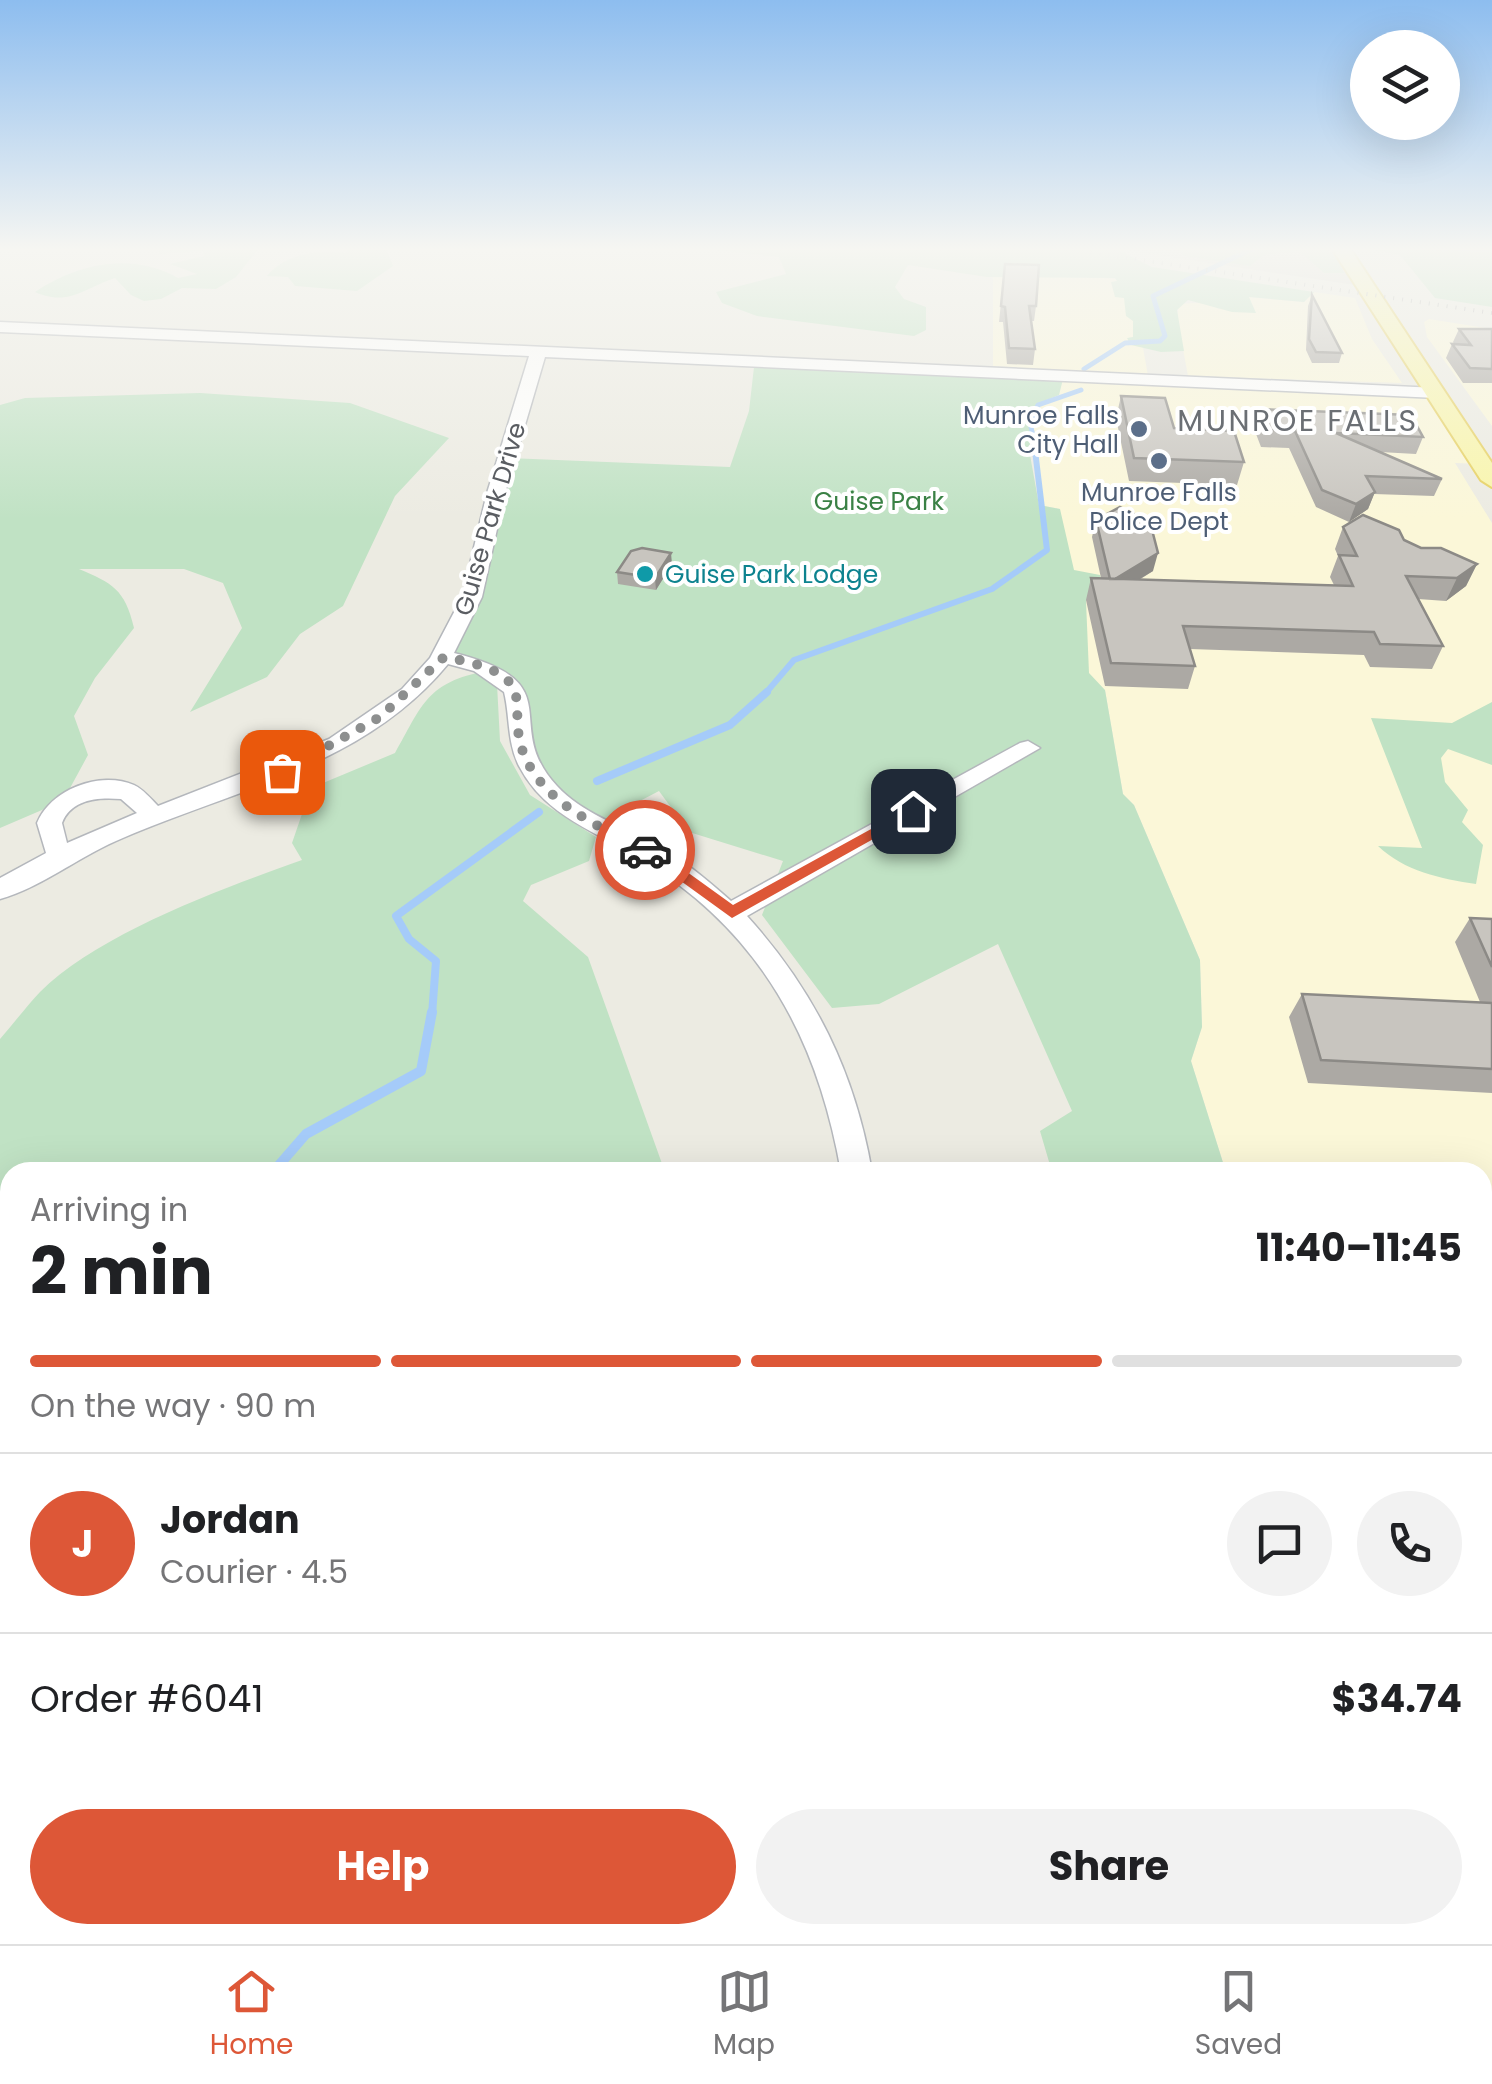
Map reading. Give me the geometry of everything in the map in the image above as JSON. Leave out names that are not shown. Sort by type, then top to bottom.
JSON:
[{"type":"main road","points":[[1400,338],[1492,480]]},
{"type":"street","points":[[222,338],[1437,393]]},
{"type":"street","name":"Guise Park Drive","points":[[0,890],[61,857],[155,816],[259,781],[324,751],[380,717],[444,657],[468,606],[538,353]]},
{"type":"street","points":[[444,657],[485,666],[510,678],[518,695],[523,751],[535,775],[560,801],[661,860],[732,912],[813,1024],[830,1061],[854,1162]]},
{"type":"street","points":[[732,912],[1028,748]]},
{"type":"street","points":[[61,857],[49,834],[49,822],[63,801],[78,794],[127,791],[155,816]]},
{"type":"shaded area","points":[[993,338],[1141,338],[1148,376],[993,366]]},
{"type":"shaded area","points":[[1181,338],[1371,338],[1402,383],[1188,376]]},
{"type":"shaded area","points":[[1428,338],[1492,338],[1492,426]]},
{"type":"shaded area","points":[[1062,381],[1437,393],[1482,464],[1455,463],[1492,523],[1492,1162],[1223,1162],[1191,1061],[1202,1027],[1200,960],[1134,805],[1123,794],[1105,690],[1076,687],[1060,509],[1039,505],[1030,423],[1037,404],[1059,395]]},
{"type":"green space","points":[[1127,338],[1182,338],[1184,351],[1161,352],[1131,345]]},
{"type":"green space","name":"Guise Park","points":[[754,367],[1063,379],[1059,395],[1037,404],[1030,423],[1030,455],[1039,505],[1060,509],[1074,570],[1100,575],[1102,583],[1086,601],[1089,673],[1105,690],[1123,794],[1134,805],[1200,960],[1202,1027],[1191,1061],[1223,1162],[1049,1162],[1040,1131],[1072,1111],[998,944],[879,1004],[832,1008],[762,915],[783,861],[689,832],[659,791],[596,824],[545,788],[509,678],[444,657],[505,458],[730,467],[749,411]]},
{"type":"green space","points":[[200,393],[350,403],[449,438],[395,496],[343,606],[300,634],[267,677],[190,712],[242,628],[223,583],[184,569],[79,569],[116,589],[134,628],[95,678],[74,716],[88,755],[63,801],[0,828],[0,405],[25,398]]},
{"type":"green space","points":[[481,672],[497,684],[500,741],[530,795],[596,837],[589,861],[531,885],[523,901],[588,957],[661,1162],[0,1162],[0,1039],[40,992],[95,950],[128,932],[236,884],[302,860],[292,843],[311,788],[395,753],[427,700],[462,677]]},
{"type":"green space","points":[[1492,702],[1492,765],[1448,749],[1441,758],[1445,782],[1468,810],[1462,822],[1483,845],[1476,884],[1436,876],[1399,862],[1378,846],[1422,848],[1371,718],[1452,723]]},
{"type":"building","points":[[1008,338],[1033,338],[1035,349],[1009,348]]},
{"type":"building","points":[[1334,338],[1342,353],[1316,352],[1309,339]]},
{"type":"building","points":[[1466,338],[1492,338],[1492,369],[1470,368],[1452,344],[1471,345]]},
{"type":"building","points":[[1121,396],[1165,398],[1174,428],[1234,431],[1244,462],[1134,458]]},
{"type":"building","points":[[1259,409],[1411,415],[1423,437],[1336,433],[1442,479],[1366,476],[1375,492],[1356,504],[1322,490],[1295,431],[1267,430]]},
{"type":"building","points":[[1120,507],[1150,522],[1158,553],[1110,579],[1096,520]]},
{"type":"building","points":[[1363,515],[1399,530],[1404,540],[1421,548],[1441,548],[1477,564],[1457,578],[1406,576],[1443,646],[1380,644],[1374,632],[1183,626],[1195,666],[1111,663],[1091,578],[1353,586],[1339,555],[1357,556],[1343,527]]},
{"type":"building","points":[[642,548],[671,553],[655,578],[617,572],[631,551]]},
{"type":"building","points":[[1470,918],[1492,919],[1492,967]]},
{"type":"building","points":[[1302,994],[1492,1003],[1492,1069],[1321,1060]]},
{"type":"waterway","points":[[1084,369],[1125,343],[1163,338]]},
{"type":"waterway","points":[[1035,444],[1030,423],[1038,405],[1081,390]]},
{"type":"waterway","points":[[765,694],[794,660],[992,589],[1047,550],[1034,442]]},
{"type":"waterway","points":[[597,781],[730,725],[765,694]]},
{"type":"waterway","points":[[432,1015],[436,961],[409,939],[396,916],[539,812]]},
{"type":"waterway","points":[[282,1162],[306,1134],[421,1071],[432,1012]]},
{"type":"way so far","points":[[282,772],[349,738],[380,717],[444,657],[466,661],[510,678],[518,695],[523,751],[546,788],[576,813],[645,850]]},
{"type":"place","name":"Munroe Falls City Hall","points":[[1139,429]]},
{"type":"place","name":"Munroe Falls Police Dept","points":[[1159,461]]},
{"type":"place","name":"Guise Park Lodge","points":[[645,574]]},
{"type":"district","name":"MUNROE FALLS","points":[[1298,420]]},
{"type":"route","points":[[645,850],[732,912],[913,811]]}]
